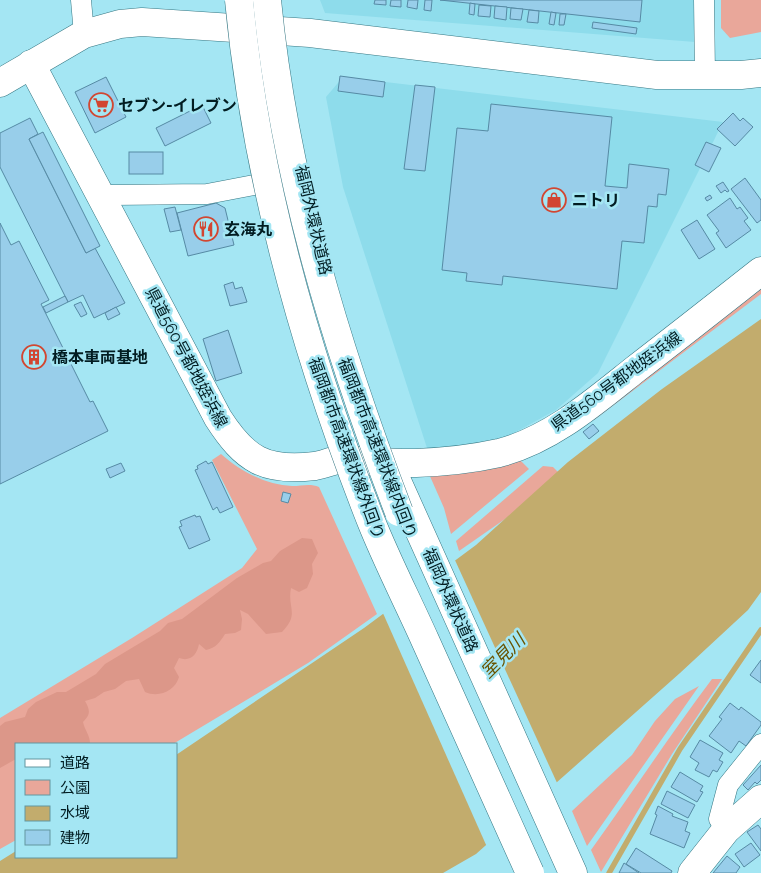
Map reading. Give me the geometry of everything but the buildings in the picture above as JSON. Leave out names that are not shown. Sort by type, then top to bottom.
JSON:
[{"type":"main road","points":[[232,0],[233,29],[239,71],[259,184],[284,277],[300,348],[338,460],[416,608],[424,653],[522,873]]},
{"type":"main road","name":"福岡都市高速環状線外回り","points":[[239,0],[248,84],[260,155],[290,284],[318,374],[372,523],[530,873]]},
{"type":"main road","points":[[233,29],[256,8],[257,0]]},
{"type":"main road","name":"福岡都市高速環状線内回り","points":[[267,0],[277,80],[290,152],[319,276],[345,365],[399,512],[567,868]]},
{"type":"main road","name":"福岡外環状道路","points":[[273,0],[274,31],[281,74],[324,264],[342,331],[388,462],[567,868]]},
{"type":"main road","points":[[0,82],[84,34],[120,24],[142,22],[310,33],[657,75],[741,75],[761,73]]},
{"type":"main road","points":[[259,184],[271,160],[254,52],[261,39],[274,31]]},
{"type":"main road","name":"県道560号都地姪浜線","points":[[31,64],[218,418],[232,440],[251,457],[268,466],[294,468],[317,466],[338,460],[415,463],[458,460],[500,452],[537,438],[581,411],[761,271]]},
{"type":"main road","points":[[338,460],[353,446],[357,429],[339,361],[342,331]]},
{"type":"main road","points":[[386,553],[374,506],[372,486],[388,462]]},
{"type":"main road","points":[[692,873],[726,830],[761,799]]},
{"type":"street","points":[[81,0],[84,34]]},
{"type":"street","points":[[704,0],[705,74]]},
{"type":"street","points":[[102,198],[111,195],[206,194],[259,184]]},
{"type":"street","points":[[726,830],[719,819],[728,786],[761,744]]},
{"type":"shaded area","points":[[320,0],[693,0],[695,42],[325,13]]},
{"type":"shaded area","points":[[343,77],[723,122],[598,373],[556,410],[490,446],[427,448],[343,187],[326,97]]},
{"type":"shaded area","points":[[302,538],[312,539],[318,553],[312,564],[313,574],[307,588],[299,592],[291,588],[292,615],[282,632],[266,634],[248,614],[240,610],[242,619],[241,630],[225,634],[217,644],[206,650],[199,644],[197,651],[190,658],[179,658],[174,668],[179,677],[174,686],[166,692],[150,694],[145,692],[139,679],[126,681],[115,689],[85,701],[89,712],[83,722],[90,743],[15,743],[15,760],[0,768],[0,726],[5,722],[25,717],[28,709],[36,702],[57,692],[66,692],[96,674],[105,664],[160,631],[168,623],[182,619],[237,578],[263,563],[271,561],[280,551]]},
{"type":"green space","points":[[721,0],[761,0],[761,32],[730,38],[721,28]]},
{"type":"green space","points":[[761,283],[761,294],[594,420],[589,415]]},
{"type":"green space","points":[[221,454],[236,466],[263,480],[282,485],[319,487],[377,614],[308,663],[175,743],[15,743],[15,841],[0,849],[0,718],[132,638],[242,568],[257,549],[212,460]]},
{"type":"green space","points":[[518,458],[529,469],[451,534],[444,508],[429,474]]},
{"type":"green space","points":[[543,466],[553,467],[564,478],[459,551],[456,541]]},
{"type":"green space","points":[[712,679],[722,679],[672,754],[601,872],[591,850]]},
{"type":"green space","points":[[699,686],[587,846],[572,811],[632,755],[655,721],[675,699]]},
{"type":"water","name":"室見川","points":[[761,319],[761,592],[748,610],[680,673],[476,854],[443,873],[0,873],[0,861],[15,852],[15,858],[178,858],[178,754],[364,628],[476,545],[568,462],[662,389]]},
{"type":"pier","points":[[454,558],[558,785],[487,847],[382,611]]},
{"type":"waterway","points":[[609,873],[680,749],[761,630]]},
{"type":"place","name":"セブン-イレブン","points":[[101,105]]},
{"type":"place","name":"ニトリ","points":[[554,200]]},
{"type":"place","name":"玄海丸","points":[[206,229]]},
{"type":"place","name":"橋本車両基地","points":[[34,357]]}]
